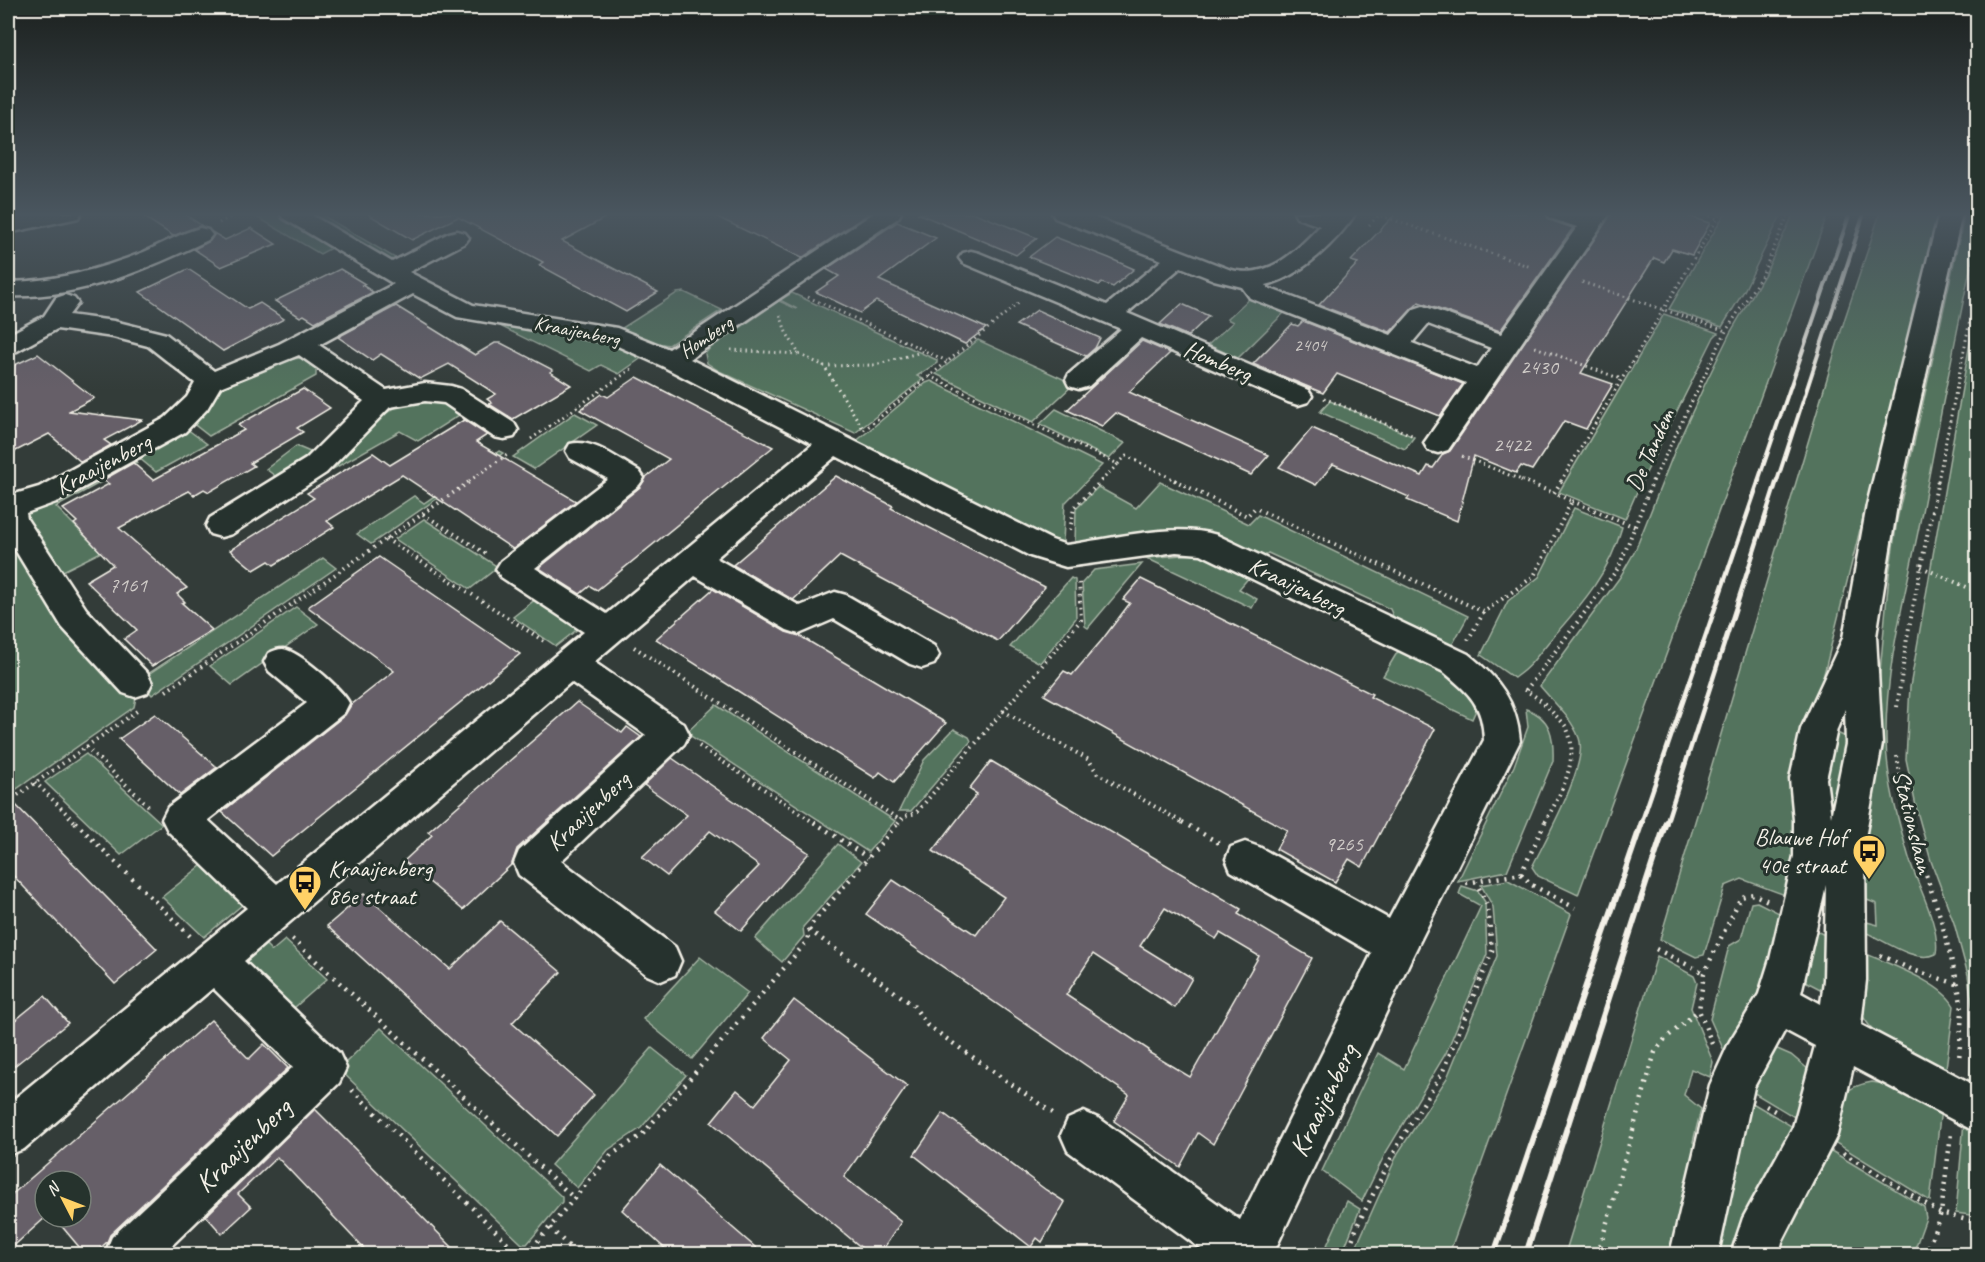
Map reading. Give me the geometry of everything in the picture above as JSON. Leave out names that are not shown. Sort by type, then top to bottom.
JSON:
[{"type":"street","points":[[8,289],[45,287],[79,281],[109,272]]},
{"type":"street","name":"Kraaijenberg","points":[[392,272],[466,312],[617,336],[846,440],[1041,548],[1070,555],[1176,541],[1206,543],[1455,663],[1476,680],[1510,695],[1502,721],[1502,741],[1397,945],[1248,1254],[1084,1135]]},
{"type":"street","points":[[53,321],[114,329],[157,340],[210,381],[236,373],[301,345],[410,272]]},
{"type":"street","name":"Homberg","points":[[664,357],[696,344],[803,272]]},
{"type":"street","name":"Homberg","points":[[1005,272],[1298,396]]},
{"type":"street","points":[[1110,315],[1161,272]]},
{"type":"street","points":[[1215,272],[1251,280],[1277,275],[1281,272]]},
{"type":"street","name":"Stationslaan","points":[[1755,1254],[1760,1236],[1814,1136],[1839,1036],[1845,980],[1846,838],[1864,744],[1859,636],[1882,505],[1937,272]]},
{"type":"street","points":[[1437,442],[1555,274]]},
{"type":"street","points":[[1251,280],[1259,293],[1480,379]]},
{"type":"street","points":[[8,345],[53,321],[79,281]]},
{"type":"street","points":[[1395,347],[1423,314],[1507,341]]},
{"type":"street","points":[[1079,380],[1138,327]]},
{"type":"street","points":[[301,345],[381,400]]},
{"type":"street","name":"Kraaijenberg","points":[[147,695],[74,618],[12,520],[9,505],[29,502],[49,494],[175,425],[197,403],[210,381]]},
{"type":"street","points":[[221,526],[316,466],[381,400],[425,392],[451,395],[513,442]]},
{"type":"street","points":[[8,1133],[693,560],[846,440]]},
{"type":"street","points":[[580,451],[629,478],[512,569],[608,631]]},
{"type":"street","points":[[693,560],[799,621],[835,604],[922,655]]},
{"type":"street","name":"Stationslaan","points":[[1694,1254],[1732,1085],[1745,1056],[1777,1003],[1814,856],[1808,779],[1819,729],[1859,636]]},
{"type":"street","points":[[272,912],[181,819],[332,703],[281,662]]},
{"type":"street","points":[[571,662],[671,734]]},
{"type":"street","name":"Kraaijenberg","points":[[661,961],[533,863],[671,734]]},
{"type":"street","points":[[1245,859],[1397,945]]},
{"type":"street","points":[[214,960],[324,1068]]},
{"type":"street","points":[[1777,1003],[1966,1104]]},
{"type":"street","name":"Kraaijenberg","points":[[129,1254],[324,1068]]},
{"type":"path","points":[[1549,272],[1726,332]]},
{"type":"path","points":[[1635,527],[1554,493],[1686,272]]},
{"type":"path","name":"De Tandem","points":[[1510,695],[1619,567],[1659,465],[1726,332],[1763,272]]},
{"type":"path","points":[[1896,716],[1906,638],[1977,280]]},
{"type":"path","points":[[846,440],[1040,286]]},
{"type":"path","points":[[799,354],[774,304],[773,292],[925,351],[947,362]]},
{"type":"path","points":[[1507,341],[1621,379]]},
{"type":"path","points":[[696,344],[709,349],[799,354],[824,366],[847,368],[900,361],[925,351]]},
{"type":"path","points":[[8,802],[86,747],[147,695],[387,539],[423,514],[513,442],[535,434],[664,357]]},
{"type":"path","points":[[824,366],[850,410],[846,440]]},
{"type":"path","points":[[929,376],[1118,464]]},
{"type":"path","points":[[527,1254],[611,1155],[642,1135],[807,941],[809,930],[900,820],[904,816],[916,813],[1081,620],[1080,583],[1070,555],[1074,508],[1126,456],[1247,516],[1255,508],[1484,612]]},
{"type":"path","points":[[1455,663],[1484,612],[1534,576],[1572,501]]},
{"type":"path","points":[[423,514],[512,569]]},
{"type":"path","points":[[387,539],[571,662]]},
{"type":"path","points":[[1921,567],[1977,592]]},
{"type":"path","points":[[608,631],[900,820]]},
{"type":"path","points":[[1510,695],[1559,717],[1573,745],[1566,776],[1521,874]]},
{"type":"path","points":[[1003,711],[1089,760],[1096,773],[1245,859]]},
{"type":"path","points":[[671,734],[686,738],[868,858]]},
{"type":"path","points":[[86,747],[163,819],[181,819]]},
{"type":"path","name":"Stationslaan","points":[[1896,750],[1908,823],[1940,916],[1958,985],[1962,1010],[1966,1104],[1941,1213],[1926,1254]]},
{"type":"path","points":[[35,782],[214,960]]},
{"type":"path","points":[[1521,874],[1532,885],[1575,908]]},
{"type":"path","points":[[1347,1254],[1358,1224],[1399,1143],[1442,1073],[1492,951],[1488,908],[1476,882],[1521,874]]},
{"type":"path","points":[[272,912],[574,1198]]},
{"type":"path","points":[[809,930],[913,1005],[927,1025],[1084,1135]]},
{"type":"path","points":[[1656,949],[1704,973]]},
{"type":"path","points":[[1598,1254],[1655,1052],[1665,1039],[1699,1010]]},
{"type":"path","points":[[324,1068],[338,1076],[519,1254]]},
{"type":"path","points":[[549,1228],[577,1254]]},
{"type":"green space","points":[[1691,272],[1753,272],[1722,327],[1669,309]]},
{"type":"green space","points":[[1766,272],[1806,272],[1578,895],[1538,876],[1532,867],[1572,783],[1580,750],[1579,738],[1572,723],[1540,686],[1620,577],[1635,551],[1677,445],[1705,384],[1730,333]]},
{"type":"green space","points":[[1860,272],[1924,272],[1814,714],[1793,898],[1742,879],[1725,886],[1704,955],[1696,957],[1660,939]]},
{"type":"green space","points":[[1952,272],[1969,272],[1897,632],[1887,712],[1888,768],[1893,799],[1909,858],[1935,931],[1936,954],[1928,956],[1910,954],[1867,933],[1867,922],[1878,925],[1877,904],[1867,900],[1866,865],[1855,862],[1877,704],[1889,575],[1897,520]]},
{"type":"green space","points":[[684,292],[722,310],[669,345],[656,343],[619,330],[677,293]]},
{"type":"green space","points":[[792,293],[937,360],[937,363],[917,376],[923,379],[855,433],[719,371],[707,363],[705,354],[709,349],[779,301],[797,309],[780,300]]},
{"type":"green space","points":[[1251,297],[1286,311],[1238,358],[1208,345],[1233,322],[1227,319]]},
{"type":"green space","points":[[1977,302],[1978,444],[1975,453],[1978,454],[1977,1093],[1969,1089],[1973,1013],[1968,975],[1954,923],[1931,861],[1906,759],[1910,687]]},
{"type":"green space","points":[[1664,314],[1718,333],[1625,519],[1559,492]]},
{"type":"green space","points":[[500,326],[573,336],[611,345],[643,357],[619,374],[601,365],[591,371]]},
{"type":"green space","points":[[978,340],[1074,384],[1033,422],[936,374]]},
{"type":"green space","points":[[300,358],[316,369],[316,376],[209,436],[191,422],[214,392],[231,380],[267,365]]},
{"type":"green space","points":[[931,381],[1102,465],[1065,503],[1063,542],[1052,539],[854,443]]},
{"type":"green space","points":[[416,399],[447,400],[464,412],[418,441],[400,431],[326,473],[328,465],[368,426],[402,404]]},
{"type":"green space","points":[[1330,401],[1414,437],[1405,449],[1320,412]]},
{"type":"green space","points":[[1056,409],[1125,443],[1109,459],[1040,424]]},
{"type":"green space","points":[[575,413],[597,425],[534,469],[513,457]]},
{"type":"green space","points":[[183,426],[207,444],[156,472],[133,453]]},
{"type":"green space","points":[[296,446],[310,452],[316,458],[283,482],[266,469]]},
{"type":"green space","points":[[499,451],[503,453],[371,544],[357,534],[414,496],[424,503]]},
{"type":"green space","points":[[130,456],[137,462],[56,507],[101,552],[61,572],[19,516]]},
{"type":"green space","points":[[1160,482],[1249,524],[1258,515],[1468,616],[1451,647],[1395,621],[1390,609],[1268,553],[1262,559],[1182,534],[1075,543],[1076,509],[1098,487],[1136,508]]},
{"type":"green space","points":[[1574,508],[1622,527],[1617,543],[1594,587],[1530,664],[1514,678],[1481,655],[1508,601],[1539,577]]},
{"type":"green space","points":[[424,519],[498,567],[470,589],[395,539]]},
{"type":"green space","points":[[15,538],[137,693],[134,707],[8,795],[8,543]]},
{"type":"green space","points":[[1194,554],[1208,556],[1251,575],[1239,589],[1257,599],[1252,608],[1146,558]]},
{"type":"green space","points":[[323,558],[336,568],[152,695],[139,680]]},
{"type":"green space","points":[[1142,564],[1088,628],[1085,626],[1082,583],[1094,570]]},
{"type":"green space","points":[[1071,578],[1075,580],[1076,618],[1040,663],[1010,647]]},
{"type":"green space","points":[[536,599],[579,628],[556,646],[513,617]]},
{"type":"green space","points":[[296,607],[318,624],[232,685],[210,666]]},
{"type":"green space","points":[[1398,651],[1432,667],[1454,681],[1471,699],[1476,710],[1472,719],[1383,676]]},
{"type":"green space","points":[[716,705],[895,821],[868,852],[686,733]]},
{"type":"green space","points":[[1526,709],[1541,717],[1546,723],[1553,744],[1553,761],[1507,871],[1458,881],[1514,766],[1528,727]]},
{"type":"green space","points":[[954,729],[969,737],[971,741],[911,811],[899,811],[924,760]]},
{"type":"green space","points":[[1835,732],[1848,738],[1836,916],[1813,906],[1818,785]]},
{"type":"green space","points":[[86,754],[162,824],[121,855],[45,782]]},
{"type":"green space","points":[[838,844],[861,862],[803,927],[804,936],[782,962],[755,939]]},
{"type":"green space","points":[[206,862],[249,899],[204,937],[162,897]]},
{"type":"green space","points":[[1508,880],[1571,914],[1449,1254],[1353,1254],[1398,1153],[1447,1078],[1497,956],[1493,907],[1481,885]]},
{"type":"green space","points":[[1462,886],[1478,891],[1485,902],[1487,954],[1446,1053],[1385,1154],[1362,1201],[1322,1171],[1378,1053],[1404,1069],[1481,906],[1459,894]]},
{"type":"green space","points":[[1757,902],[1789,918],[1773,987],[1728,1060],[1710,1019],[1729,946],[1741,939],[1751,903]]},
{"type":"green space","points":[[1808,927],[1835,940],[1826,992],[1799,978]]},
{"type":"green space","points":[[285,940],[327,979],[287,1014],[239,967],[266,945],[272,951]]},
{"type":"green space","points":[[1855,949],[1924,980],[1947,997],[1954,1006],[1945,1076],[1908,1056],[1882,1038],[1864,1018],[1859,1006],[1856,985]]},
{"type":"green space","points":[[1657,956],[1694,976],[1697,983],[1691,1008],[1713,1062],[1710,1077],[1691,1069],[1684,1095],[1701,1109],[1693,1142],[1706,1152],[1679,1254],[1565,1254]]},
{"type":"green space","points":[[700,957],[748,993],[692,1059],[643,1019]]},
{"type":"green space","points":[[381,1028],[562,1197],[562,1202],[527,1244],[522,1244],[339,1069]]},
{"type":"green space","points":[[652,1048],[686,1075],[641,1128],[608,1150],[577,1188],[551,1165]]},
{"type":"green space","points":[[1775,1048],[1791,1055],[1809,1070],[1801,1121],[1746,1088]]},
{"type":"green space","points":[[1872,1082],[1890,1085],[1941,1109],[1930,1201],[1826,1137],[1839,1100],[1844,1094],[1860,1085]]},
{"type":"green space","points":[[1744,1098],[1798,1130],[1746,1236],[1740,1254],[1707,1254]]},
{"type":"green space","points":[[1964,1121],[1977,1128],[1977,1216],[1956,1213]]},
{"type":"green space","points":[[1823,1146],[1924,1207],[1926,1218],[1913,1254],[1771,1254],[1786,1216]]},
{"type":"green space","points":[[1347,1201],[1360,1209],[1342,1254],[1323,1254]]},
{"type":"building","points":[[182,272],[192,272],[248,309],[260,303],[284,319],[223,351],[140,292]]},
{"type":"building","points":[[334,272],[345,272],[365,284],[362,285],[373,292],[315,322],[304,315],[300,317],[275,301]]},
{"type":"building","points":[[552,272],[620,272],[658,292],[626,312]]},
{"type":"building","points":[[831,272],[890,272],[879,280],[986,328],[965,344],[876,301],[860,313],[816,292],[839,276]]},
{"type":"building","points":[[1066,272],[1131,272],[1113,287],[1102,283],[1099,285]]},
{"type":"building","points":[[1350,272],[1542,272],[1500,331],[1419,302],[1390,332],[1319,305]]},
{"type":"building","points":[[1572,272],[1645,272],[1581,373],[1613,384],[1586,429],[1564,421],[1532,470],[1521,466],[1516,473],[1474,456],[1457,521],[1407,500],[1409,497],[1333,464],[1316,485],[1279,467],[1312,428],[1422,476],[1428,466],[1433,468],[1443,454],[1450,451]]},
{"type":"building","points":[[1182,304],[1209,316],[1188,336],[1160,324]]},
{"type":"building","points":[[396,306],[475,355],[495,343],[501,343],[553,370],[550,372],[571,385],[513,419],[489,404],[492,403],[487,399],[496,394],[449,364],[420,379],[381,354],[372,360],[338,337]]},
{"type":"building","points":[[1037,310],[1100,338],[1095,348],[1086,356],[1016,325]]},
{"type":"building","points":[[1303,321],[1463,384],[1440,416],[1337,374],[1323,393],[1253,364],[1292,324],[1298,326]]},
{"type":"building","points":[[1142,341],[1170,353],[1129,392],[1269,455],[1251,475],[1116,413],[1102,426],[1067,410]]},
{"type":"building","points":[[38,354],[94,398],[69,411],[142,420],[104,440],[111,445],[81,462],[49,434],[8,455],[8,368]]},
{"type":"building","points":[[637,377],[773,447],[597,590],[590,586],[580,594],[539,568],[640,487],[646,477],[669,459],[580,410],[602,394],[608,397]]},
{"type":"building","points":[[303,389],[330,408],[297,428],[303,432],[250,463],[254,466],[209,492],[204,489],[194,495],[189,491],[119,528],[187,588],[177,594],[185,602],[182,603],[212,630],[152,666],[124,639],[137,630],[86,581],[113,565],[63,509],[109,484],[103,480],[133,463],[153,480],[244,430],[238,425]]},
{"type":"building","points":[[464,420],[487,435],[476,442],[576,501],[513,549],[402,475],[327,521],[334,527],[274,565],[269,561],[254,570],[230,550],[314,498],[307,493],[373,453],[390,465]]},
{"type":"building","points":[[836,476],[893,506],[891,508],[1045,587],[998,641],[840,556],[793,600],[733,565]]},
{"type":"building","points":[[379,557],[520,654],[271,856],[222,812],[345,715],[351,705],[394,671],[308,607]]},
{"type":"building","points":[[1141,579],[1372,694],[1370,697],[1435,729],[1362,867],[1349,859],[1335,882],[1276,849],[1287,830],[1044,695],[1064,671],[1072,675],[1102,640],[1130,603],[1123,600]]},
{"type":"building","points":[[713,589],[786,632],[800,636],[946,723],[894,782],[880,772],[875,778],[656,639]]},
{"type":"building","points":[[577,702],[622,733],[627,727],[641,737],[517,849],[512,864],[463,910],[404,861],[432,835],[428,832]]},
{"type":"building","points":[[155,714],[217,767],[180,795],[119,739]]},
{"type":"building","points":[[672,758],[809,853],[741,931],[715,911],[759,866],[710,831],[667,876],[642,857],[687,815],[644,785]]},
{"type":"building","points":[[991,761],[1241,909],[1238,914],[1312,958],[1213,1144],[1198,1133],[1180,1167],[1114,1121],[1129,1095],[866,914],[893,880],[976,935],[1004,897],[933,851],[977,794],[969,789]],"holes":[[[1165,908],[1216,939],[1220,933],[1259,956],[1190,1077],[1148,1052],[1149,1050],[1066,995],[1093,954],[1175,1008],[1192,978],[1140,946]]]},
{"type":"building","points":[[8,797],[157,949],[115,984],[8,870]]},
{"type":"building","points":[[364,894],[450,969],[500,921],[561,972],[512,1023],[594,1095],[557,1136],[327,926]]},
{"type":"building","points":[[45,996],[68,1023],[8,1071],[8,1026]]},
{"type":"building","points":[[794,1000],[907,1086],[844,1177],[901,1222],[880,1254],[869,1254],[711,1122],[737,1090],[755,1105],[791,1060],[764,1038]]},
{"type":"building","points":[[211,1020],[249,1059],[264,1044],[288,1068],[110,1235],[107,1242],[94,1254],[85,1254],[64,1229],[93,1229],[93,1169],[41,1169]]},
{"type":"building","points":[[315,1109],[459,1254],[369,1254],[277,1157],[238,1194],[251,1207],[222,1234],[206,1216]]},
{"type":"building","points":[[943,1113],[1065,1202],[1042,1242],[1037,1238],[1031,1247],[914,1155]]},
{"type":"building","points":[[660,1165],[763,1254],[671,1254],[622,1210]]},
{"type":"building","points":[[33,1176],[33,1229],[8,1251],[8,1198]]},
{"type":"railway","points":[[1758,481],[1830,272]]},
{"type":"railway","points":[[1777,481],[1845,272]]},
{"type":"railway","points":[[1641,824],[1759,480]]},
{"type":"railway","points":[[1666,824],[1777,480]]},
{"type":"railway","points":[[1494,1254],[1642,822]]},
{"type":"railway","points":[[1526,1254],[1666,822]]},
{"type":"place","name":"Blauwe Hof 40e straat","points":[[1869,880]]},
{"type":"place","name":"Kraaijenberg 86e straat","points":[[305,911]]}]
